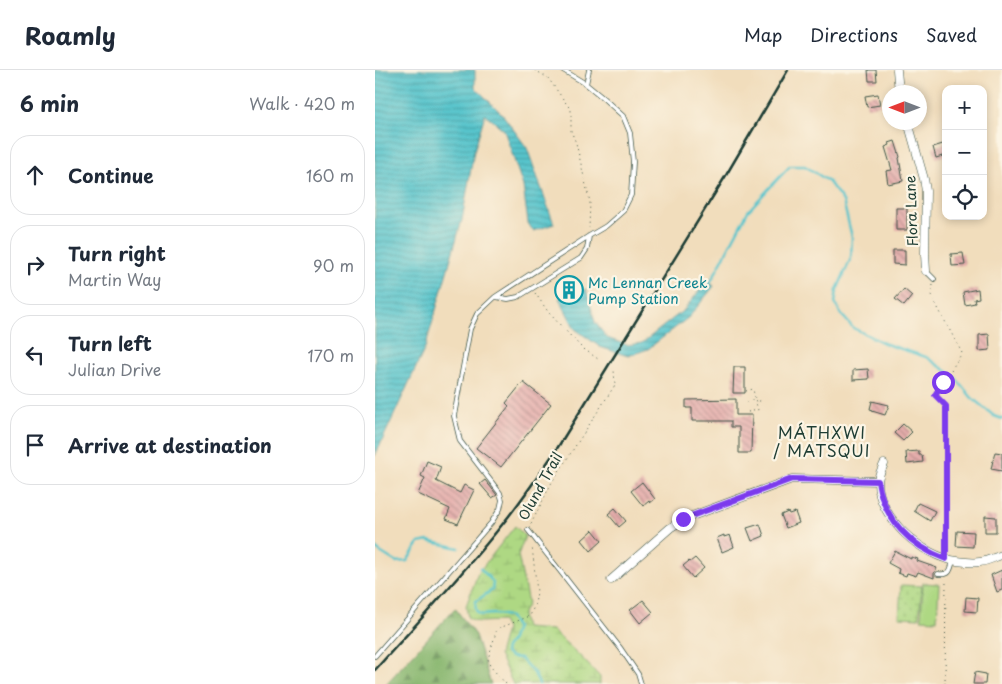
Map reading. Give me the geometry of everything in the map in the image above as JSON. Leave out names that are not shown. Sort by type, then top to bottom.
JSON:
[{"type":"street","points":[[897,70],[898,85]]},
{"type":"street","name":"Flora Lane","points":[[910,130],[924,179],[926,271]]},
{"type":"street","points":[[884,464],[878,481],[880,495],[893,522],[914,542],[935,555],[950,560],[979,562],[1002,555]]},
{"type":"street","points":[[611,580],[670,528],[683,519],[792,479],[878,481]]},
{"type":"lane","points":[[375,656],[491,524],[500,509],[502,500],[500,493],[460,441],[455,416],[470,329],[477,314],[495,297],[606,226],[623,211],[631,195],[633,162],[630,133],[623,116],[586,84],[563,70]]},
{"type":"lane","points":[[586,84],[589,70]]},
{"type":"lane","points":[[495,297],[508,299],[518,297],[581,258],[587,249],[589,236]]},
{"type":"lane","points":[[926,271],[934,280]]},
{"type":"lane","points":[[528,530],[621,649],[638,674],[641,684]]},
{"type":"lane","points":[[938,574],[946,575],[949,573],[951,568],[950,560]]},
{"type":"path","points":[[535,70],[548,78],[571,110],[571,131],[576,143],[590,202],[589,236]]},
{"type":"path","points":[[934,280],[931,295],[962,353],[935,395],[946,406],[950,560]]},
{"type":"path","points":[[531,289],[549,313],[581,347],[598,359]]},
{"type":"path","name":"Olund Trail","points":[[506,684],[490,666],[488,659],[497,629],[530,616],[535,604],[537,592],[532,542],[528,530],[552,482],[615,385],[614,370]]},
{"type":"path","points":[[746,392],[753,390],[758,410],[748,412]]},
{"type":"path","points":[[747,402],[763,400]]},
{"type":"path","points":[[945,684],[946,575]]},
{"type":"green space","points":[[515,526],[525,536],[518,555],[528,603],[522,615],[525,628],[552,630],[600,677],[600,684],[513,684],[499,655],[506,629],[502,621],[479,622],[468,618],[466,606],[478,573]]},
{"type":"green space","points":[[923,583],[939,584],[937,620],[921,619]]},
{"type":"green space","points":[[901,585],[922,586],[919,618],[899,617]]},
{"type":"green space","points":[[455,608],[475,635],[491,684],[386,684]]},
{"type":"water","points":[[375,70],[475,70],[475,87],[503,115],[527,148],[554,224],[533,231],[528,223],[523,186],[504,130],[485,114],[474,151],[462,220],[425,348],[375,456]]},
{"type":"water","points":[[707,281],[714,286],[689,317],[648,349],[628,356],[600,347],[575,329],[559,298],[586,289],[595,322],[607,338],[627,345],[642,343],[685,309]]},
{"type":"building","points":[[868,70],[876,70],[877,81],[869,81]]},
{"type":"building","points":[[878,94],[880,105],[867,107],[865,96]]},
{"type":"building","points":[[895,141],[900,157],[903,181],[888,184],[886,171],[892,170],[885,147]]},
{"type":"building","points":[[942,144],[942,156],[936,158],[933,147]]},
{"type":"building","points":[[896,208],[907,208],[907,230],[896,230]]},
{"type":"building","points":[[893,250],[905,250],[905,265],[893,264]]},
{"type":"building","points":[[963,253],[965,265],[952,266],[951,254]]},
{"type":"building","points":[[904,289],[912,296],[904,306],[895,299]]},
{"type":"building","points":[[978,289],[979,298],[974,299],[975,303],[965,305],[963,292]]},
{"type":"building","points":[[989,334],[990,350],[979,351],[979,335]]},
{"type":"building","points":[[734,367],[745,367],[745,393],[733,393]]},
{"type":"building","points":[[868,369],[869,379],[853,380],[853,370]]},
{"type":"building","points":[[523,382],[551,404],[501,467],[476,448],[509,406],[506,403]]},
{"type":"building","points":[[736,399],[736,415],[752,415],[751,453],[739,453],[739,427],[731,427],[731,421],[692,421],[692,408],[686,408],[686,400]]},
{"type":"building","points":[[872,401],[889,405],[885,415],[870,409]]},
{"type":"building","points":[[903,424],[912,432],[903,441],[894,433]]},
{"type":"building","points":[[919,451],[923,462],[907,464],[906,452]]},
{"type":"building","points":[[995,452],[1002,453],[1002,471],[991,469]]},
{"type":"building","points":[[427,461],[441,467],[436,481],[460,493],[464,485],[474,490],[458,524],[446,519],[450,509],[418,494],[425,478],[421,476]]},
{"type":"building","points":[[485,480],[497,495],[492,498],[480,484]]},
{"type":"building","points":[[642,482],[655,499],[643,506],[631,491]]},
{"type":"building","points":[[918,503],[935,511],[930,521],[914,511]]},
{"type":"building","points":[[615,508],[626,521],[619,527],[608,514]]},
{"type":"building","points":[[788,512],[789,514],[795,512],[799,523],[786,528],[781,515]]},
{"type":"building","points":[[985,516],[996,517],[996,532],[985,532]]},
{"type":"building","points":[[760,524],[764,536],[752,541],[747,528]]},
{"type":"building","points":[[593,530],[602,541],[591,551],[582,540]]},
{"type":"building","points":[[957,531],[974,532],[973,547],[956,546]]},
{"type":"building","points":[[724,535],[724,537],[730,535],[734,547],[722,552],[717,538]]},
{"type":"building","points":[[895,551],[937,568],[934,578],[918,572],[916,576],[907,573],[906,576],[898,573],[899,569],[888,563]]},
{"type":"building","points":[[695,558],[704,568],[693,578],[683,566]]},
{"type":"building","points":[[1002,570],[1002,590],[997,592],[991,575]]},
{"type":"building","points":[[966,597],[978,598],[977,612],[965,611]]},
{"type":"building","points":[[643,600],[653,612],[640,623],[630,610]]},
{"type":"building","points":[[975,672],[986,674],[985,684],[973,684]]},
{"type":"waterway","points":[[709,285],[748,211],[790,166],[805,166],[828,181],[843,201],[852,237],[851,258],[837,290],[835,303],[841,314],[853,328],[886,344],[926,357],[954,376],[972,398],[994,416],[1002,419]]},
{"type":"waterway","points":[[375,548],[396,562],[407,561],[419,543],[428,541],[459,548]]},
{"type":"waterway","points":[[480,568],[493,582],[492,590],[476,601],[476,611],[481,615],[500,614],[510,617],[516,627],[505,653],[511,657],[520,658],[534,673],[539,684]]},
{"type":"railway","points":[[375,670],[489,540],[519,503],[545,466],[725,177],[788,70]]},
{"type":"place","name":"Mc Lennan Creek Pump Station","points":[[569,290]]},
{"type":"district","name":"MÁTHXWI / MATSQUI","points":[[822,441]]},
{"type":"route","points":[[683,519],[792,479],[878,481],[880,495],[893,522],[924,549],[946,559],[946,406],[935,395],[943,382]]}]
